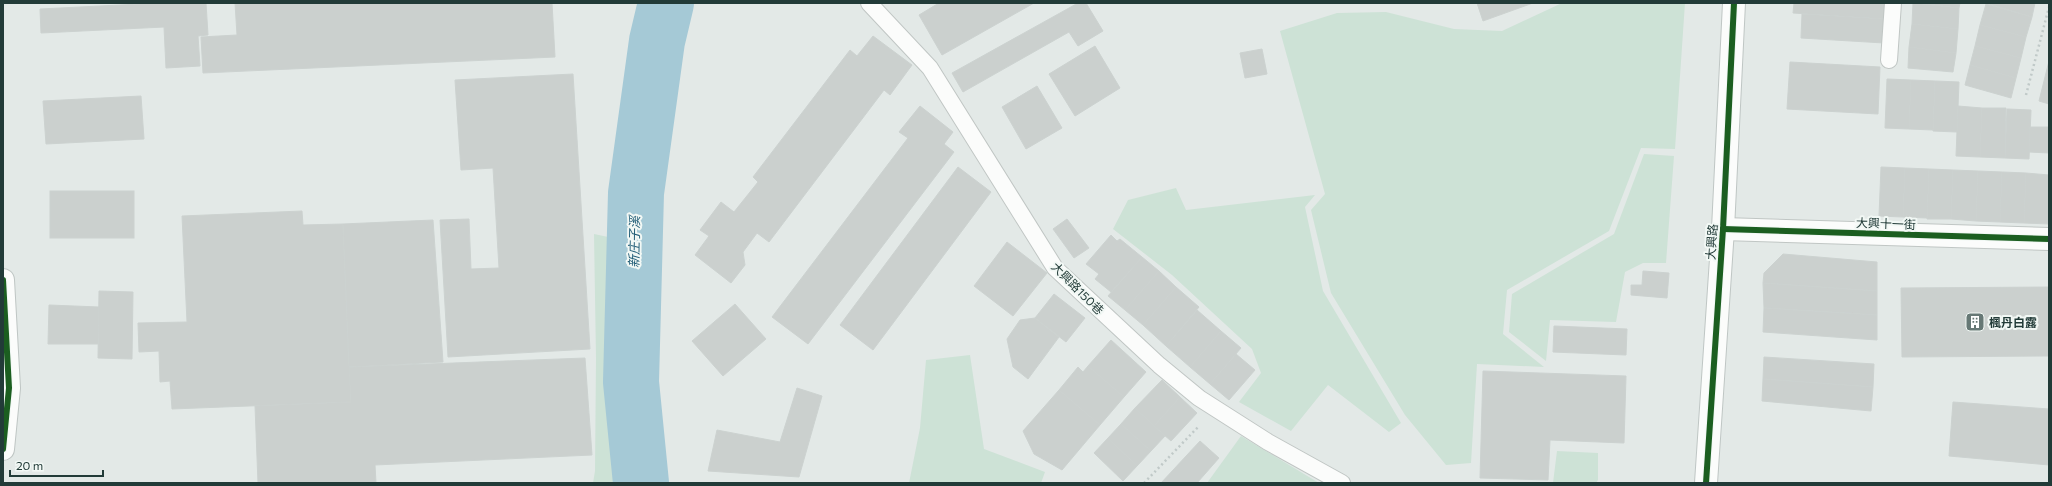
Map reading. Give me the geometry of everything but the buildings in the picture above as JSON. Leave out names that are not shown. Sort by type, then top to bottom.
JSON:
[{"type":"street","name":"大興路","points":[[1706,483],[1723,229],[1734,3]]},
{"type":"street","name":"大興十一街","points":[[1723,229],[2049,239]]},
{"type":"street","points":[[3,280],[9,388],[3,449]]},
{"type":"lane","name":"大興路150巷","points":[[869,3],[930,68],[1055,268],[1159,365],[1199,398],[1268,442],[1342,483]]},
{"type":"lane","points":[[1889,60],[1893,3]]},
{"type":"path","points":[[2026,95],[2049,7]]},
{"type":"path","points":[[1144,483],[1191,435]]},
{"type":"green space","points":[[1562,3],[1685,3],[1675,149],[1641,148],[1609,231],[1507,290],[1503,334],[1544,367],[1477,364],[1471,463],[1446,465],[1405,415],[1331,293],[1311,210],[1325,194],[1280,31],[1337,13],[1386,12],[1454,29],[1502,31]]},
{"type":"green space","points":[[1644,154],[1674,156],[1666,263],[1643,263],[1625,272],[1616,322],[1550,320],[1546,361],[1509,332],[1512,294],[1614,234]]},
{"type":"green space","points":[[1176,188],[1186,210],[1315,195],[1305,207],[1323,291],[1401,423],[1389,432],[1328,385],[1291,431],[1239,402],[1261,373],[1252,349],[1172,275],[1113,229],[1128,200]]},
{"type":"green space","points":[[594,234],[613,238],[618,465],[621,483],[593,483],[595,471],[596,358]]},
{"type":"green space","points":[[970,355],[984,449],[1045,472],[1041,483],[909,483],[920,428],[926,360]]},
{"type":"green space","points":[[1241,436],[1319,483],[1207,483]]},
{"type":"green space","points":[[1557,451],[1598,453],[1598,480],[1596,483],[1553,483]]},
{"type":"waterway","name":"新庄子溪","points":[[641,483],[631,382],[636,193],[657,41],[666,3]]},
{"type":"cycle path","points":[[1706,483],[1723,229],[1734,3]]},
{"type":"cycle path","points":[[1723,229],[2049,239]]},
{"type":"cycle path","points":[[3,280],[9,388],[3,449]]},
{"type":"place","name":"楓丹白露","points":[[1975,322]]}]
